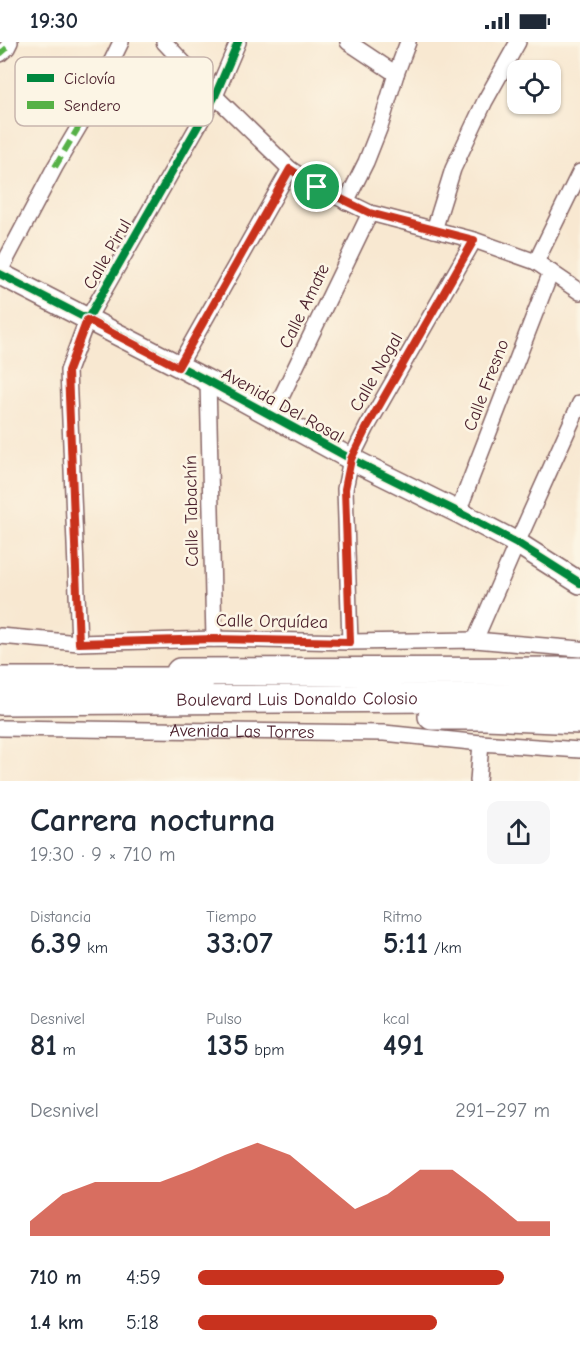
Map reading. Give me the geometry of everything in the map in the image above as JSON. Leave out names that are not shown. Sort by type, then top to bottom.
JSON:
[{"type":"highway","points":[[10,691],[65,672],[580,671]]},
{"type":"highway","name":"Boulevard Luis Donaldo Colosio","points":[[108,691],[580,679]]},
{"type":"highway","points":[[10,691],[76,714],[485,716],[580,720]]},
{"type":"highway","name":"Boulevard Luis Donaldo Colosio","points":[[10,691],[580,697]]},
{"type":"street","points":[[114,57],[121,42]]},
{"type":"street","points":[[164,42],[178,57]]},
{"type":"street","name":"Calle Pirul","points":[[213,100],[238,42]]},
{"type":"street","points":[[348,42],[396,74]]},
{"type":"street","points":[[346,202],[366,162],[381,124],[408,42]]},
{"type":"street","points":[[434,230],[453,169],[485,101],[518,42]]},
{"type":"street","points":[[215,96],[290,169],[317,187],[370,213],[474,240],[536,262],[580,292]]},
{"type":"street","points":[[0,272],[79,126]]},
{"type":"street","name":"Calle Pirul","points":[[79,643],[68,371],[87,320],[198,126]]},
{"type":"street","points":[[178,367],[290,169]]},
{"type":"street","points":[[536,262],[580,171]]},
{"type":"street","name":"Calle Amate","points":[[272,416],[370,213]]},
{"type":"street","name":"Calle Nogal","points":[[350,642],[345,489],[351,459],[474,240]]},
{"type":"street","name":"Avenida Del Rosal","points":[[0,272],[351,459],[516,543],[580,584]]},
{"type":"street","name":"Calle Fresno","points":[[458,512],[551,272]]},
{"type":"street","name":"Calle Tabachín","points":[[208,381],[214,639]]},
{"type":"street","points":[[475,640],[516,543],[580,403]]},
{"type":"street","name":"Calle Orquídea","points":[[0,636],[79,643],[214,639],[350,642],[475,640],[580,650]]},
{"type":"street","name":"Avenida Las Torres","points":[[0,728],[384,733],[580,750]]},
{"type":"street","points":[[478,781],[481,743]]},
{"type":"marked path","points":[[0,54],[7,48]]},
{"type":"marked path","points":[[55,167],[79,126]]},
{"type":"cycle path","points":[[213,100],[238,42]]},
{"type":"cycle path","points":[[79,643],[68,371],[87,320],[198,126]]},
{"type":"cycle path","points":[[0,274],[208,381],[351,459],[517,543],[580,583]]},
{"type":"route","points":[[290,169],[317,187],[370,213],[474,240],[351,459],[345,489],[350,642],[214,639],[79,643],[68,371],[87,320],[178,367],[290,169]]}]
